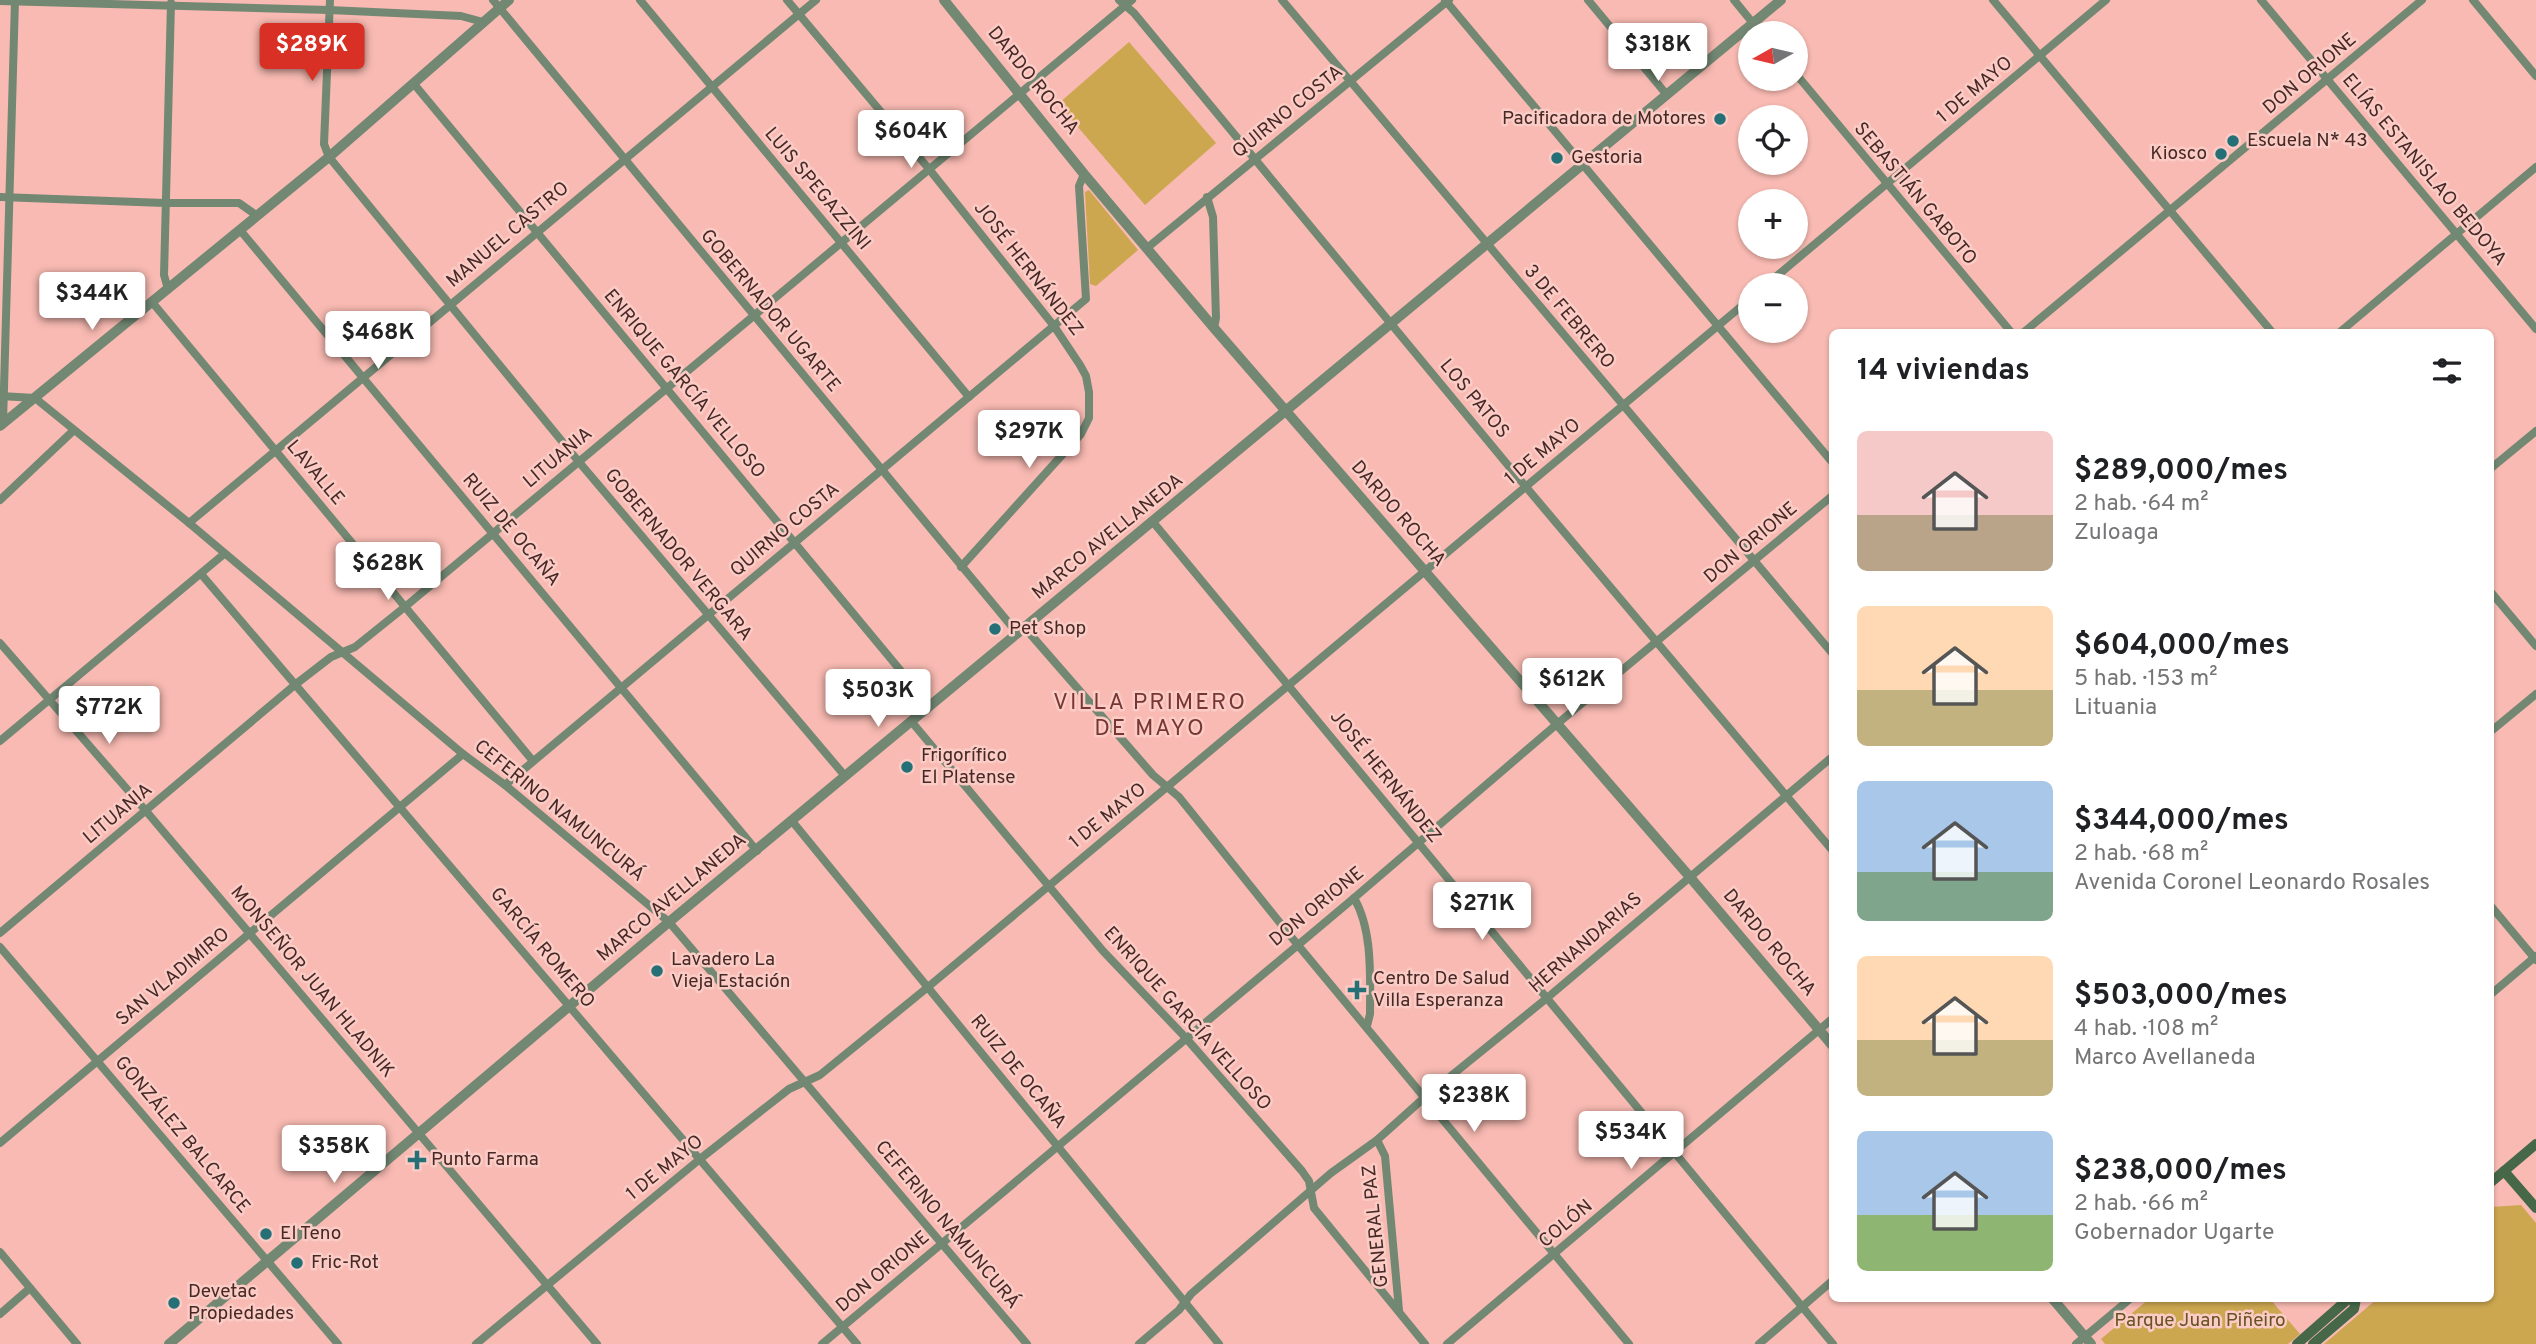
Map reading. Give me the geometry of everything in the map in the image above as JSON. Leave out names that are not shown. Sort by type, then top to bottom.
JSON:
[{"type":"main road","points":[[2494,1180],[2536,1144]]},
{"type":"main road","points":[[2504,1171],[2536,1208]]},
{"type":"main road","points":[[2297,1344],[2345,1302]]},
{"type":"main road","points":[[2313,1344],[2354,1309],[2356,1302]]},
{"type":"street","points":[[329,157],[324,144],[330,0]]},
{"type":"street","points":[[2,424],[329,157],[483,22],[496,4],[509,0]]},
{"type":"street","name":"LUIS SPEGAZZINI","points":[[640,0],[969,397]]},
{"type":"street","name":"JOSÉ HERNÁNDEZ","points":[[787,0],[929,169],[1054,326],[1086,376],[1089,392],[1087,425],[961,567]]},
{"type":"street","name":"MANUEL CASTRO","points":[[189,523],[816,0]]},
{"type":"street","name":"DARDO ROCHA","points":[[944,0],[1084,174],[1214,328],[1829,1042]]},
{"type":"street","name":"3 DE FEBRERO","points":[[1282,0],[1829,650]]},
{"type":"street","points":[[1588,0],[1667,95]]},
{"type":"street","points":[[1734,0],[1752,21]]},
{"type":"street","name":"MARCO AVELLANEDA","points":[[1758,21],[1782,0]]},
{"type":"street","points":[[1993,0],[2269,329]]},
{"type":"street","name":"1 DE MAYO","points":[[1781,273],[2106,0]]},
{"type":"street","name":"ELÍAS ESTANISLAO BEDOYA","points":[[2261,0],[2536,329]]},
{"type":"street","name":"DON ORIONE","points":[[2028,329],[2422,0]]},
{"type":"street","points":[[2473,0],[2536,76]]},
{"type":"street","points":[[0,1],[171,3],[461,16],[483,22]]},
{"type":"street","points":[[2,424],[4,197],[15,1]]},
{"type":"street","points":[[1447,1],[1829,458]]},
{"type":"street","name":"QUIRNO COSTA","points":[[1147,248],[1447,1]]},
{"type":"street","name":"LITUANIA","points":[[0,933],[296,684],[331,657],[355,647],[406,606],[1021,94],[1126,2]]},
{"type":"street","name":"LOS PATOS","points":[[1126,2],[1526,487],[1829,846]]},
{"type":"street","points":[[168,289],[164,275],[171,3]]},
{"type":"street","name":"GOBERNADOR UGARTE","points":[[496,4],[883,469],[961,567],[1153,775],[1169,786],[1629,1344]]},
{"type":"street","name":"MARCO AVELLANEDA","points":[[169,1344],[669,922],[1738,37]]},
{"type":"street","name":"ENRIQUE GARCÍA VELLOSO","points":[[414,84],[930,706]]},
{"type":"street","name":"SEBASTIÁN GABOTO","points":[[1808,90],[2008,329]]},
{"type":"street","name":"GOBERNADOR VERGARA","points":[[329,157],[579,461],[845,776]]},
{"type":"street","points":[[2344,329],[2536,167]]},
{"type":"street","name":"QUIRNO COSTA","points":[[505,785],[1086,299],[1079,186],[1084,174]]},
{"type":"street","points":[[4,197],[239,203],[256,215]]},
{"type":"street","points":[[1208,197],[1213,217],[1214,328]]},
{"type":"street","name":"RUIZ DE OCAÑA","points":[[240,230],[757,850]]},
{"type":"street","name":"LAVALLE","points":[[152,302],[533,761]]},
{"type":"street","name":"1 DE MAYO","points":[[477,1344],[699,1158],[789,1089],[820,1075],[928,987],[1738,309]]},
{"type":"street","points":[[1,396],[35,398]]},
{"type":"street","name":"CEFERINO NAMUNCURÁ","points":[[35,398],[669,922],[1027,1344]]},
{"type":"street","points":[[0,500],[73,431]]},
{"type":"street","points":[[2494,466],[2536,431]]},
{"type":"street","name":"DON ORIONE","points":[[822,1344],[1354,898],[1557,724],[1829,499]]},
{"type":"street","name":"JOSÉ HERNÁNDEZ","points":[[1153,523],[1833,1344]]},
{"type":"street","points":[[0,741],[224,554]]},
{"type":"street","name":"GARCÍA ROMERO","points":[[201,574],[856,1344]]},
{"type":"street","points":[[2494,596],[2536,646]]},
{"type":"street","name":"MONSEÑOR JUAN HLADNIK","points":[[0,643],[146,811],[597,1344]]},
{"type":"street","points":[[2494,729],[2536,694]]},
{"type":"street","name":"ENRIQUE GARCÍA VELLOSO","points":[[911,721],[1103,951],[1185,1037],[1302,1171],[1309,1181],[1314,1208],[1425,1344]]},
{"type":"street","name":"SAN VLADIMIRO","points":[[0,1143],[463,754]]},
{"type":"street","name":"HERNANDARIAS","points":[[1139,1344],[1331,1173],[1377,1140],[1829,760]]},
{"type":"street","name":"RUIZ DE OCAÑA","points":[[792,821],[1219,1344]]},
{"type":"street","points":[[1354,898],[1362,910],[1367,941],[1370,1014],[1367,1026]]},
{"type":"street","points":[[2494,910],[2535,958],[2494,992]]},
{"type":"street","name":"GONZÁLEZ BALCARCE","points":[[0,947],[338,1344]]},
{"type":"street","name":"COLÓN","points":[[1447,1344],[1829,1022]]},
{"type":"street","name":"GENERAL PAZ","points":[[1377,1140],[1385,1156],[1399,1311]]},
{"type":"street","points":[[0,1252],[77,1344]]},
{"type":"street","points":[[1759,1344],[1829,1284]]},
{"type":"street","points":[[0,1314],[30,1288]]},
{"type":"street","points":[[2055,1302],[2088,1340]]},
{"type":"street","points":[[2076,1344],[2088,1340],[2127,1302]]},
{"type":"green space","points":[[1129,42],[1216,143],[1145,205],[1058,104]]},
{"type":"green space","points":[[1089,190],[1138,250],[1096,286],[1090,284],[1085,192]]},
{"type":"green space","points":[[2521,1205],[2536,1223],[2536,1344],[2324,1344],[2373,1302],[2494,1302],[2494,1207]]},
{"type":"green space","name":"Parque Juan Piñeiro","points":[[2145,1302],[2273,1302],[2300,1334],[2288,1344],[2105,1344],[2101,1339]]},
{"type":"place","name":"Pacificadora de Motores","points":[[1720,119]]},
{"type":"place","name":"Escuela N* 43","points":[[2233,141]]},
{"type":"place","name":"Kiosco","points":[[2221,154]]},
{"type":"place","name":"Gestoria","points":[[1557,158]]},
{"type":"place","name":"Pet Shop","points":[[995,629]]},
{"type":"place","name":"Frigorífico El Platense","points":[[907,767]]},
{"type":"place","name":"Lavadero La Vieja Estación","points":[[657,971]]},
{"type":"place","name":"Centro De Salud Villa Esperanza","points":[[1357,990]]},
{"type":"place","name":"Punto Farma","points":[[417,1160]]},
{"type":"place","name":"El Teno","points":[[266,1234]]},
{"type":"place","name":"Fric-Rot","points":[[297,1263]]},
{"type":"place","name":"Devetac Propiedades","points":[[174,1303]]},
{"type":"district","name":"VILLA PRIMERO DE MAYO","points":[[1150,716]]}]
